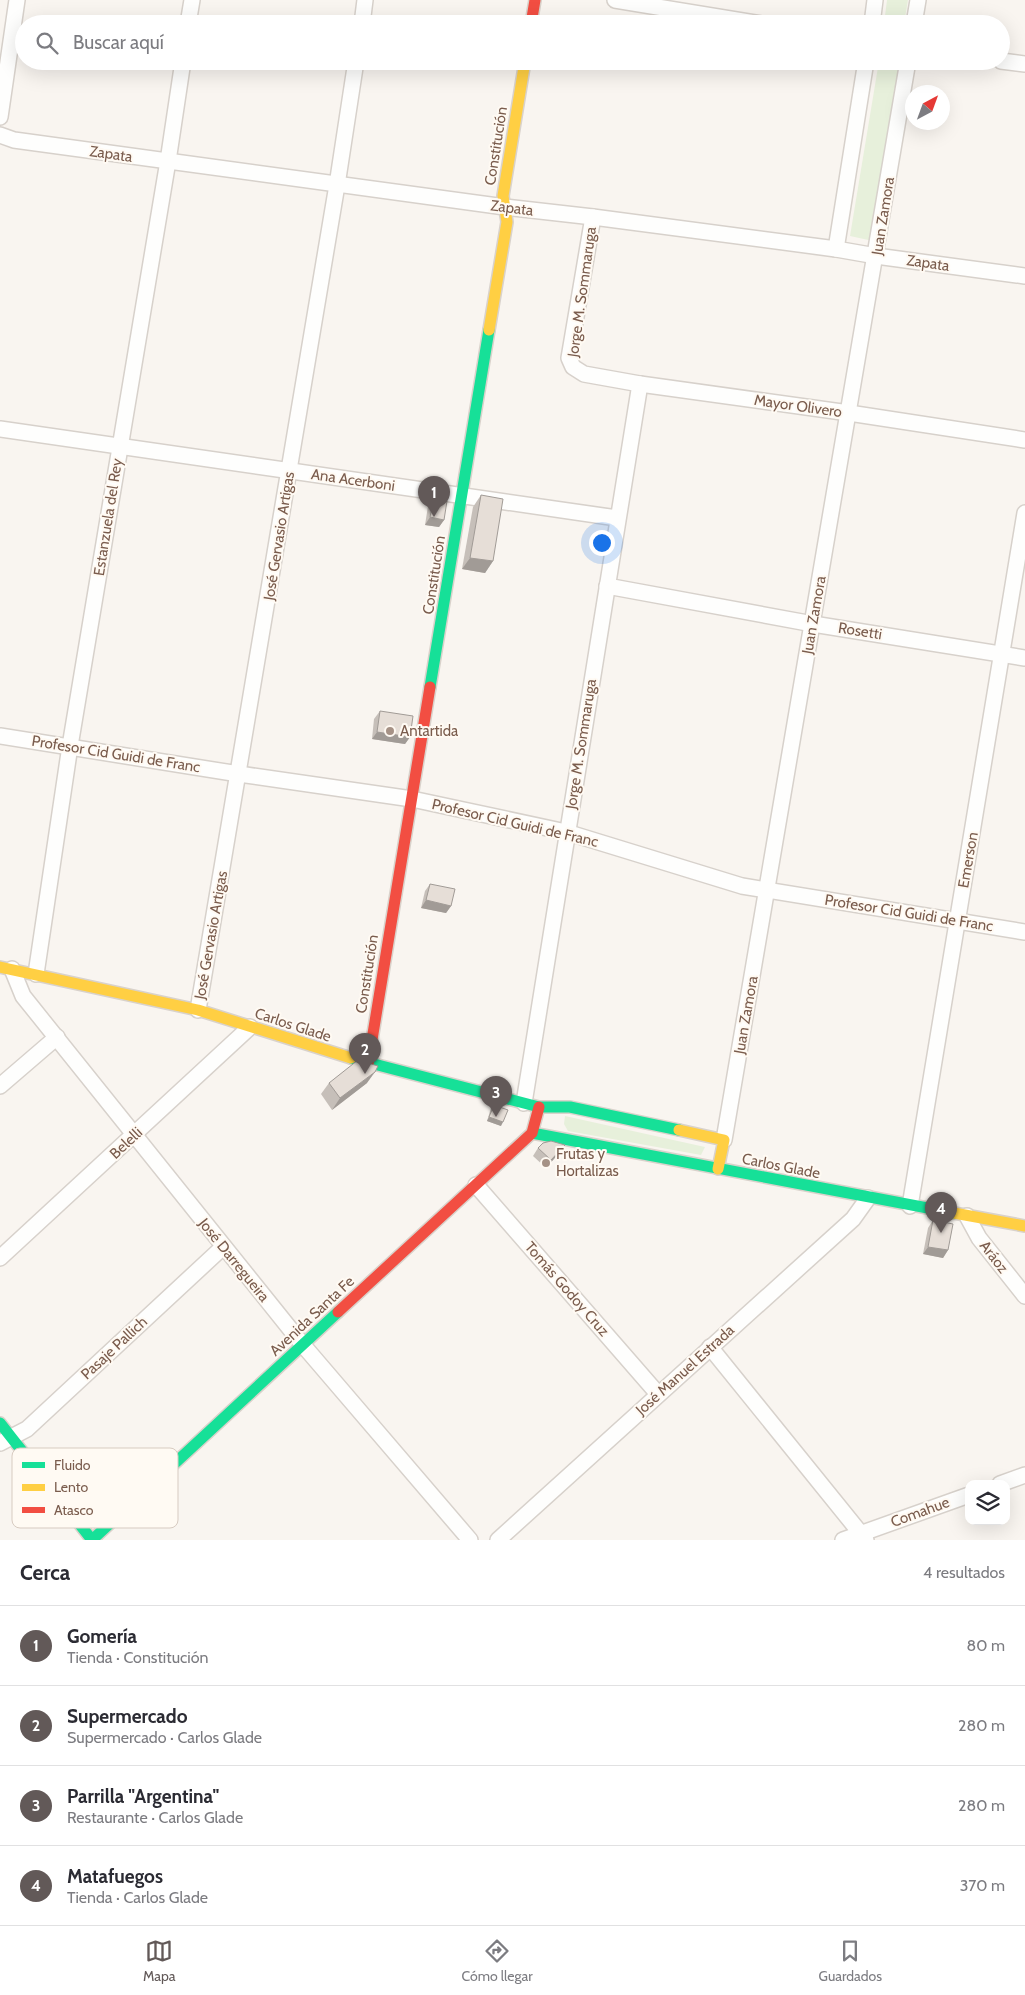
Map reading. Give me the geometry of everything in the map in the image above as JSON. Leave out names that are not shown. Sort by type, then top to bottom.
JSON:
[{"type":"street","points":[[0,117],[17,0]]},
{"type":"street","points":[[190,15],[192,0]]},
{"type":"street","points":[[363,15],[365,0]]},
{"type":"street","points":[[534,15],[536,0]]},
{"type":"street","points":[[615,0],[706,15]]},
{"type":"street","points":[[873,15],[875,0]]},
{"type":"street","points":[[916,15],[918,0]]},
{"type":"street","points":[[1010,62],[1025,64]]},
{"type":"street","name":"Estanzuela del Rey","points":[[36,974],[70,746],[182,70]]},
{"type":"street","name":"José Gervasio Artigas","points":[[198,1010],[239,774],[355,70]]},
{"type":"street","name":"Constitución","points":[[368,1064],[507,222],[504,188],[524,70]]},
{"type":"street","points":[[836,249],[865,70]]},
{"type":"street","name":"Juan Zamora","points":[[718,1169],[907,70]]},
{"type":"street","name":"Zapata","points":[[0,135],[14,140],[505,207],[593,216],[1025,276]]},
{"type":"street","name":"Jorge M. Sommaruga","points":[[573,368],[569,358],[593,216]]},
{"type":"street","name":"Mayor Olivero","points":[[573,368],[584,374],[640,384],[1025,440]]},
{"type":"street","name":"Jorge M. Sommaruga","points":[[524,1103],[566,832],[640,384]]},
{"type":"street","name":"Ana Acerboni","points":[[0,428],[617,518]]},
{"type":"street","name":"Emerson","points":[[910,1206],[1003,655],[1025,513]]},
{"type":"street","name":"Rosetti","points":[[607,586],[813,624],[1025,658]]},
{"type":"street","name":"Profesor Cid Guidi de Franc","points":[[0,736],[412,799],[566,832],[723,880],[767,890],[1025,932]]},
{"type":"street","name":"Carlos Glade","points":[[6,968],[198,1010],[368,1064],[539,1107],[570,1107],[724,1140]]},
{"type":"street","name":"José Darregueira","points":[[6,968],[23,996],[135,1134],[223,1247],[303,1345],[470,1540]]},
{"type":"street","name":"Belelli","points":[[0,1258],[250,1027]]},
{"type":"street","points":[[0,1086],[57,1037]]},
{"type":"street","points":[[532,1132],[539,1107]]},
{"type":"street","name":"Carlos Glade","points":[[532,1132],[868,1198],[1025,1226]]},
{"type":"street","name":"Avenida Santa Fe","points":[[178,1461],[532,1132]]},
{"type":"street","name":"Tomás Godoy Cruz","points":[[476,1184],[658,1394]]},
{"type":"street","name":"José Manuel Estrada","points":[[498,1540],[853,1219],[868,1198]]},
{"type":"street","name":"Aráoz","points":[[966,1216],[979,1238],[1025,1296]]},
{"type":"street","name":"Pasaje Pallich","points":[[6,1440],[27,1429],[223,1247]]},
{"type":"street","points":[[710,1347],[863,1537]]},
{"type":"street","points":[[0,1424],[6,1440]]},
{"type":"street","points":[[1010,1480],[1025,1475]]},
{"type":"street","name":"Comahue","points":[[843,1540],[863,1537],[965,1497]]},
{"type":"street","points":[[82,1528],[92,1540]]},
{"type":"street","name":"Avenida Santa Fe","points":[[92,1540],[105,1528]]},
{"type":"green space","points":[[887,0],[908,0],[906,15],[885,15]]},
{"type":"green space","points":[[878,70],[899,70],[873,241],[850,236]]},
{"type":"green space","points":[[565,1116],[705,1147],[701,1155],[568,1131],[564,1124]]},
{"type":"building","points":[[481,495],[503,499],[493,561],[470,558]]},
{"type":"building","points":[[434,499],[447,501],[444,520],[430,517]]},
{"type":"building","points":[[380,711],[413,716],[410,737],[377,732]]},
{"type":"building","points":[[430,884],[455,889],[451,906],[426,900]]},
{"type":"building","points":[[358,1060],[378,1066],[375,1072],[340,1098],[329,1083]]},
{"type":"building","points":[[494,1105],[508,1110],[503,1122],[489,1117]]},
{"type":"building","points":[[551,1141],[565,1145],[551,1160],[538,1148],[543,1143]]},
{"type":"building","points":[[933,1220],[953,1224],[948,1250],[928,1247]]},
{"type":"traffic: fast","points":[[430,687],[489,330]]},
{"type":"traffic: fast","points":[[351,1058],[539,1107],[570,1107],[679,1130]]},
{"type":"traffic: fast","points":[[532,1133],[954,1213]]},
{"type":"traffic: fast","points":[[178,1460],[338,1312]]},
{"type":"traffic: fast","points":[[0,1423],[20,1448]]},
{"type":"traffic: fast","points":[[83,1528],[92,1540]]},
{"type":"traffic: fast","points":[[92,1540],[105,1528]]},
{"type":"traffic: slow","points":[[489,330],[507,222],[503,196],[524,70]]},
{"type":"traffic: slow","points":[[0,967],[198,1010],[351,1058]]},
{"type":"traffic: slow","points":[[679,1130],[724,1140],[718,1169]]},
{"type":"traffic: slow","points":[[954,1213],[1025,1226]]},
{"type":"traffic: jam","points":[[532,15],[535,0]]},
{"type":"traffic: jam","points":[[368,1064],[430,687]]},
{"type":"traffic: jam","points":[[338,1312],[532,1133],[539,1107]]},
{"type":"place","name":"Gomería","points":[[434,517]]},
{"type":"place","name":"Antartida","points":[[390,731]]},
{"type":"place","name":"Supermercado","points":[[365,1074]]},
{"type":"place","name":"Parrilla \"Argentina\"","points":[[496,1117]]},
{"type":"place","name":"Frutas y Hortalizas","points":[[546,1163]]},
{"type":"place","name":"Matafuegos","points":[[941,1233]]}]
